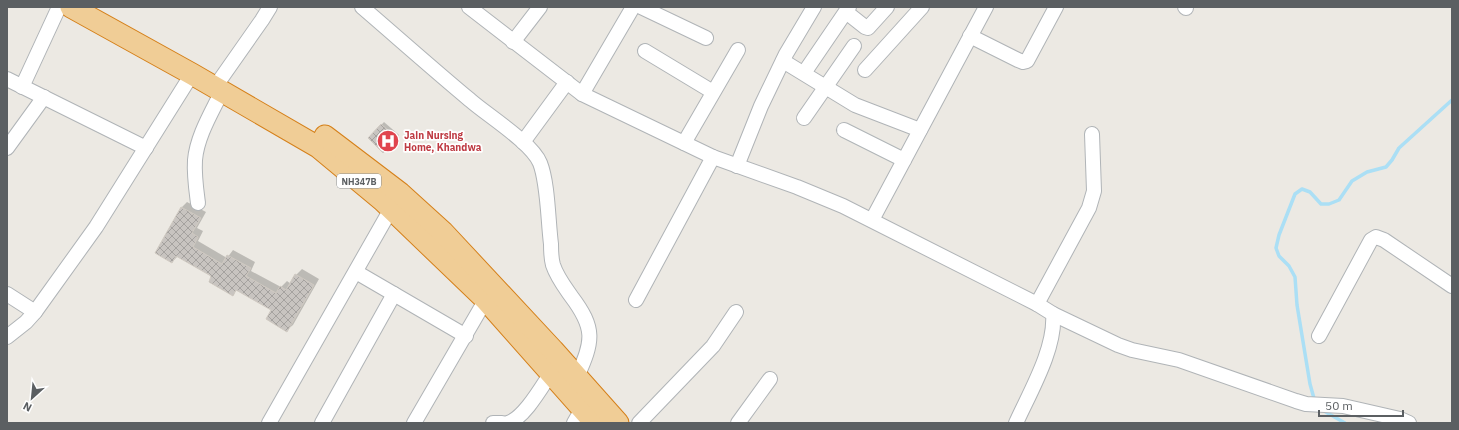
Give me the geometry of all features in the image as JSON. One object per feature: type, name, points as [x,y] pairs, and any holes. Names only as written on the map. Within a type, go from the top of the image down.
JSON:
[{"type":"highway","name":"NH347B","points":[[71,7],[192,74],[220,85]]},
{"type":"highway","name":"NH347B","points":[[97,7],[318,147],[333,150],[396,201],[577,376],[586,412]]},
{"type":"highway","name":"NH347B","points":[[490,293],[551,374],[586,412],[618,423]]},
{"type":"street","points":[[22,87],[60,7]]},
{"type":"street","points":[[198,203],[194,180],[195,158],[220,85],[270,7]]},
{"type":"street","points":[[362,7],[471,101],[523,142],[533,152],[539,162],[544,179],[553,264],[559,279],[580,307],[590,327],[590,341],[587,355],[577,376]]},
{"type":"street","points":[[469,7],[582,94],[713,157],[843,206],[1037,304],[1053,314],[1118,345],[1132,350],[1178,360],[1306,404],[1343,406],[1400,419],[1409,423]]},
{"type":"street","points":[[513,42],[540,7]]},
{"type":"street","points":[[582,94],[633,7]]},
{"type":"street","points":[[642,7],[706,38]]},
{"type":"street","points":[[738,166],[760,106],[783,61],[814,7]]},
{"type":"street","points":[[804,73],[848,9],[865,27],[868,28],[887,7]]},
{"type":"street","points":[[865,70],[922,7]]},
{"type":"street","points":[[970,36],[1018,60],[1023,62],[1027,61],[1056,7]]},
{"type":"street","points":[[872,220],[970,36],[982,9]]},
{"type":"street","points":[[804,118],[854,46]]},
{"type":"street","points":[[644,50],[713,92]]},
{"type":"street","points":[[684,143],[738,50]]},
{"type":"street","points":[[783,61],[855,105],[920,130]]},
{"type":"street","points":[[7,337],[26,322],[35,312],[96,227],[192,74]]},
{"type":"street","points":[[7,79],[146,148]]},
{"type":"street","points":[[523,142],[567,82]]},
{"type":"street","points":[[7,148],[44,97]]},
{"type":"street","points":[[844,130],[904,160]]},
{"type":"street","points":[[1037,304],[1088,208],[1094,191],[1092,134]]},
{"type":"street","points":[[636,300],[713,157]]},
{"type":"street","points":[[269,423],[396,201]]},
{"type":"street","points":[[1319,336],[1371,240],[1376,237],[1384,240],[1452,286]]},
{"type":"street","points":[[356,272],[466,336]]},
{"type":"street","points":[[414,423],[490,293]]},
{"type":"street","points":[[7,294],[35,312]]},
{"type":"street","points":[[322,423],[394,294]]},
{"type":"street","points":[[639,423],[713,346],[736,312]]},
{"type":"street","points":[[1016,423],[1051,343],[1054,324],[1053,314]]},
{"type":"street","points":[[508,423],[514,421],[521,415],[551,374]]},
{"type":"street","points":[[738,423],[770,379]]},
{"type":"street","points":[[495,423],[502,423]]},
{"type":"building","points":[[381,124],[397,138],[383,153],[368,138]]},
{"type":"building","points":[[181,207],[201,218],[192,233],[198,237],[193,247],[222,264],[227,255],[251,268],[246,276],[276,293],[280,286],[286,290],[295,274],[314,285],[287,332],[266,319],[271,310],[236,290],[233,296],[209,282],[211,276],[176,256],[172,263],[155,253]]},
{"type":"waterway","points":[[1315,402],[1310,384],[1297,305],[1295,277],[1289,266],[1279,256],[1276,248],[1279,235],[1295,194],[1302,189],[1310,192],[1321,204],[1329,204],[1339,200],[1352,181],[1367,172],[1386,167],[1399,148],[1452,100]]},
{"type":"waterway","points":[[1324,411],[1345,423]]},
{"type":"place","name":"Jain Nursing Home, Khandwa","points":[[388,141]]}]
